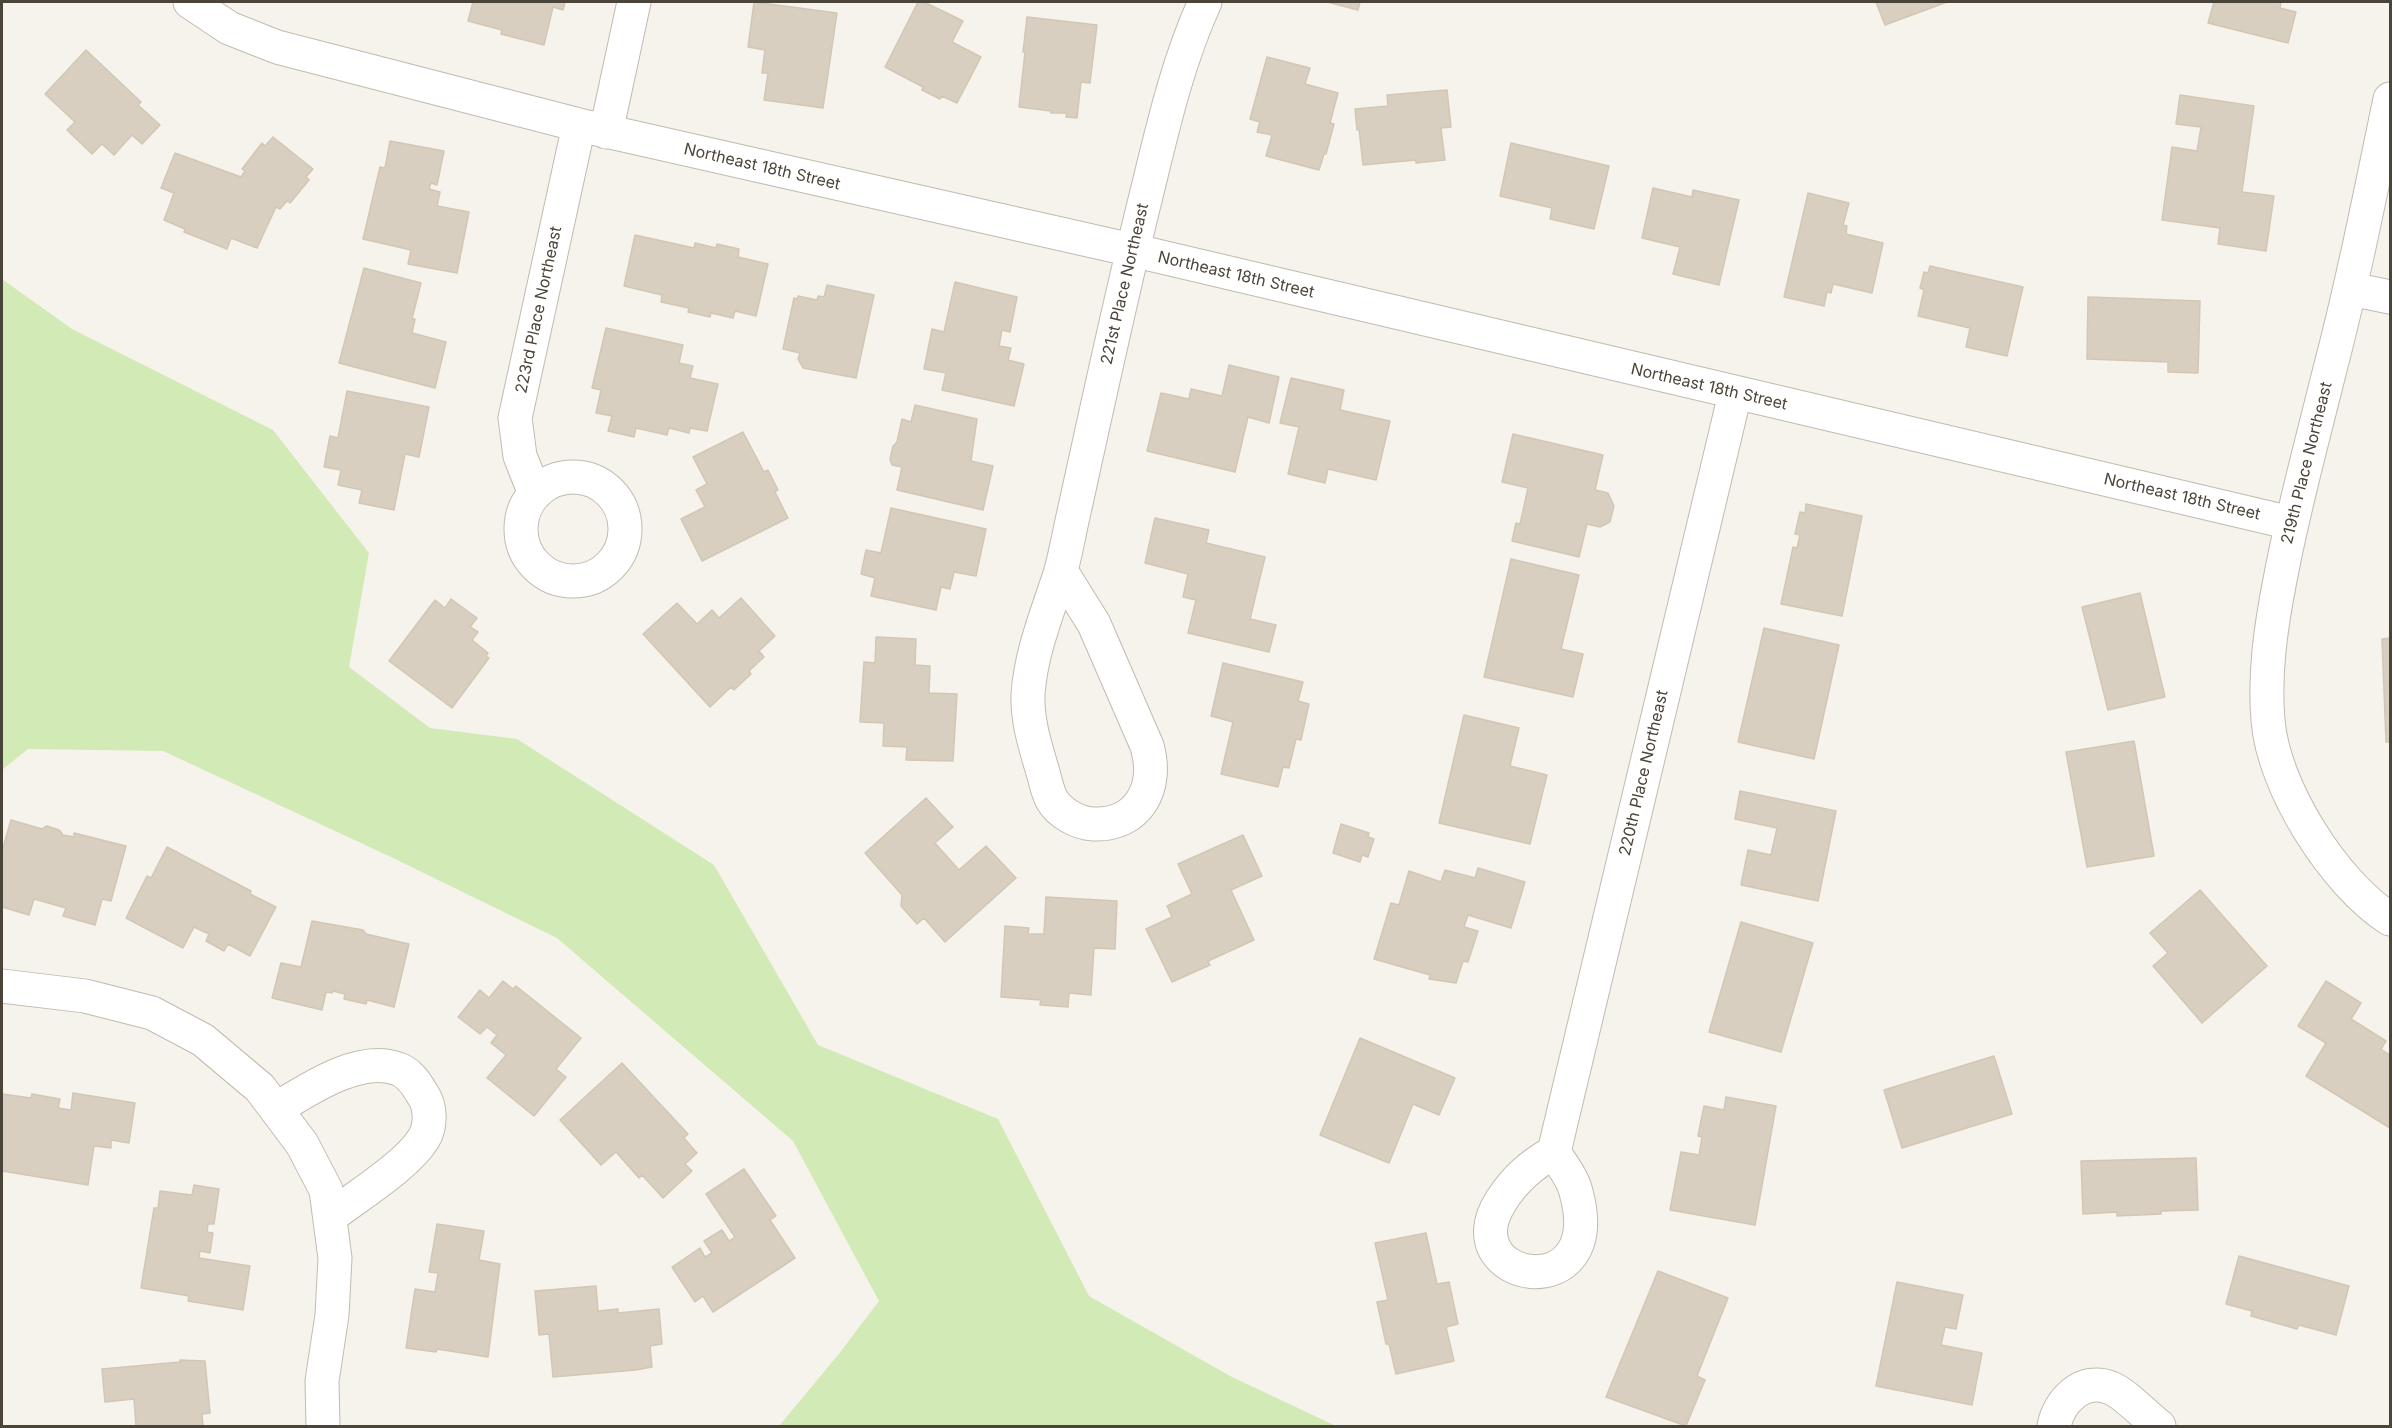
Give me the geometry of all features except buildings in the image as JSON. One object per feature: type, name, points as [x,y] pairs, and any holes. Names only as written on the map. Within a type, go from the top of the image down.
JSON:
[{"type":"street","name":"Northeast 18th Street","points":[[190,2],[229,28],[277,48],[592,128],[1132,250],[1735,394],[2291,523]]},
{"type":"street","name":"223rd Place Northeast","points":[[535,494],[520,456],[515,418],[592,128],[634,2]]},
{"type":"street","name":"221st Place Northeast","points":[[1061,571],[1094,624],[1147,746],[1152,763],[1151,780],[1146,796],[1136,809],[1122,819],[1107,824],[1090,824],[1075,820],[1061,811],[1051,799],[1029,725],[1028,695],[1031,665],[1061,571],[1132,250],[1165,118],[1193,28],[1205,2]]},
{"type":"street","name":"219th Place Northeast","points":[[2391,99],[2351,289],[2291,523],[2267,666],[2268,720],[2277,765],[2289,795],[2343,877],[2379,912],[2391,919]]},
{"type":"street","points":[[2351,289],[2391,297]]},
{"type":"street","name":"220th Place Northeast","points":[[1554,1152],[1735,394]]},
{"type":"street","points":[[2,986],[85,996],[152,1013],[203,1040],[260,1088],[302,1144],[326,1190],[335,1258],[332,1315],[322,1381],[323,1426]]},
{"type":"street","points":[[276,1109],[303,1092],[338,1075],[373,1066],[398,1069],[414,1080],[425,1098],[430,1116],[426,1136],[412,1156],[330,1217]]},
{"type":"street","points":[[2054,1426],[2057,1413],[2068,1397],[2086,1387],[2099,1385],[2113,1388],[2159,1426]]},
{"type":"green space","points":[[2,279],[72,329],[273,430],[369,553],[349,667],[430,728],[517,739],[714,865],[818,1045],[998,1119],[1089,1296],[1230,1376],[1336,1426],[779,1426],[879,1301],[793,1141],[557,938],[391,857],[163,751],[28,749],[2,770]]}]
